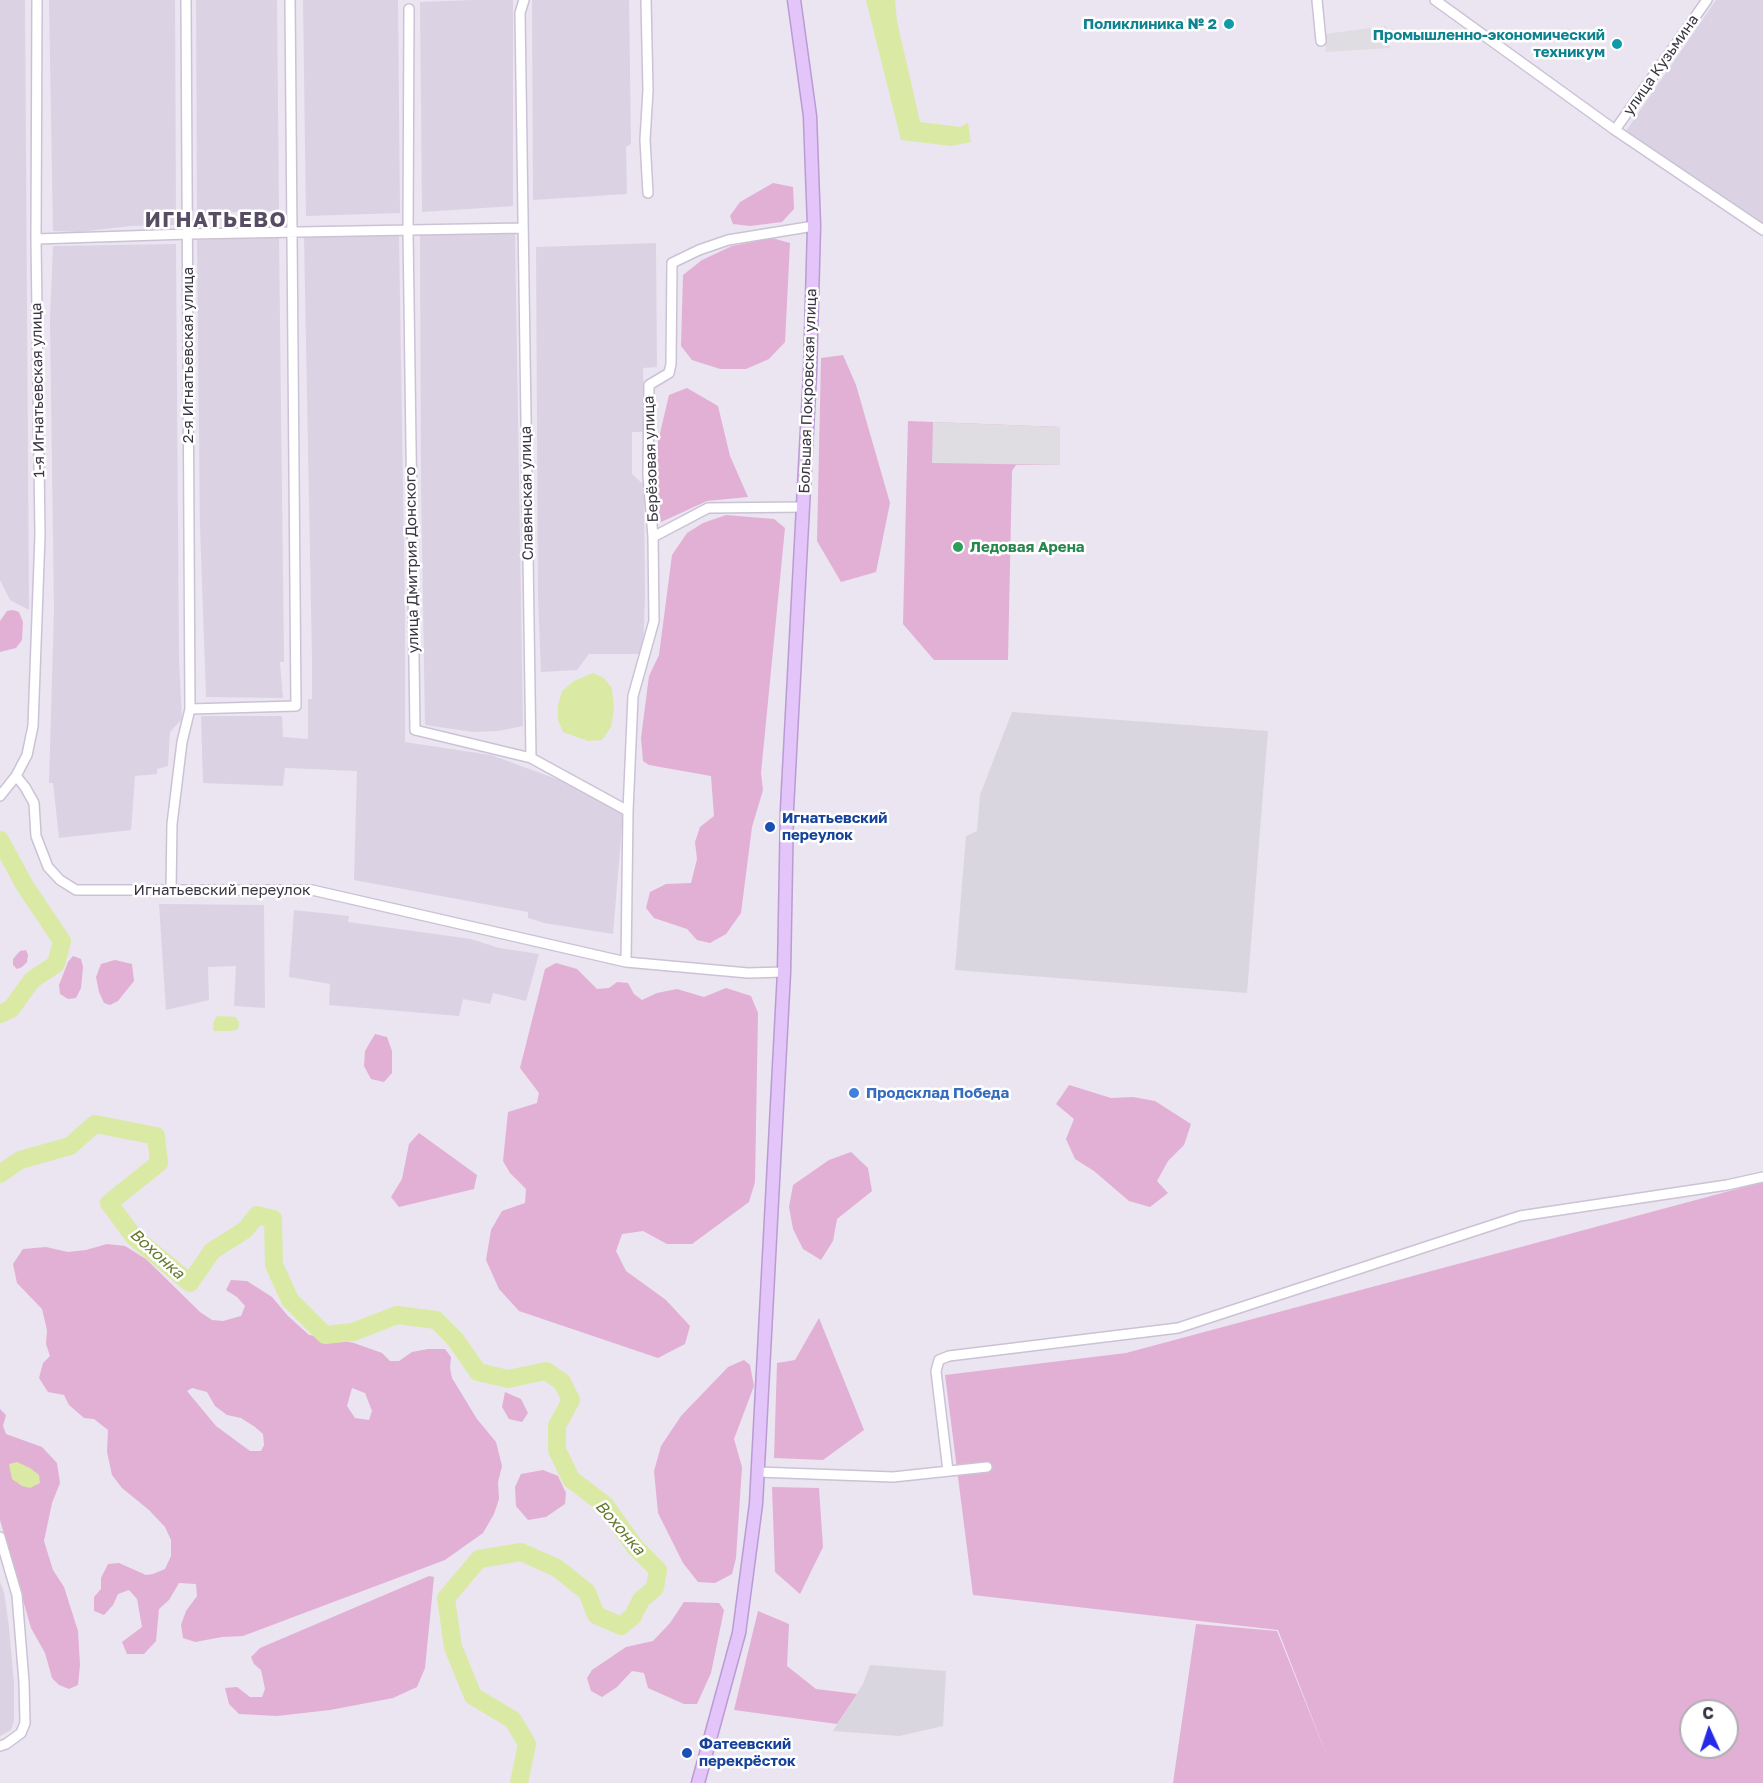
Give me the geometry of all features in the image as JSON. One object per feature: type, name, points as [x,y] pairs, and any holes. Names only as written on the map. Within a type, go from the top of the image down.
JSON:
[{"type":"main road","name":"Большая Покровская улица","points":[[698,1783],[740,1633],[750,1560],[758,1472],[784,972],[790,784],[810,373],[814,226],[810,116],[794,0]]},
{"type":"street","name":"1-я Игнатьевская улица","points":[[0,796],[13,780],[27,755],[33,726],[40,535],[36,239],[37,0]]},
{"type":"street","name":"2-я Игнатьевская улица","points":[[171,890],[172,824],[182,742],[189,709],[186,0]]},
{"type":"street","points":[[189,709],[296,706],[290,0]]},
{"type":"street","name":"Славянская улица","points":[[524,0],[520,13],[531,758]]},
{"type":"street","points":[[646,0],[648,90],[645,140],[648,193]]},
{"type":"street","points":[[1317,0],[1321,41]]},
{"type":"street","points":[[1435,0],[1615,130],[1763,230]]},
{"type":"street","name":"улица Кузьмина","points":[[1615,130],[1707,0]]},
{"type":"street","name":"улица Дмитрия Донского","points":[[409,9],[408,231],[415,730],[531,758],[628,811]]},
{"type":"street","name":"Берёзовая улица","points":[[628,811],[633,696],[654,621],[653,537],[648,475],[649,385],[669,373],[671,364],[672,263],[728,240],[814,226]]},
{"type":"street","points":[[36,239],[523,228]]},
{"type":"street","points":[[653,537],[708,508],[803,507]]},
{"type":"street","name":"Игнатьевский переулок","points":[[13,780],[25,787],[34,803],[36,836],[48,867],[60,880],[76,890],[312,890],[626,962],[748,973],[784,972]]},
{"type":"street","points":[[626,962],[628,811]]},
{"type":"street","points":[[948,1471],[936,1371],[939,1360],[949,1356],[1178,1328],[1520,1216],[1727,1185],[1763,1177]]},
{"type":"street","points":[[758,1472],[893,1477],[987,1467]]},
{"type":"street","points":[[0,1536],[17,1595],[25,1723],[21,1733],[0,1746]]},
{"type":"shaded area","points":[[0,0],[25,0],[29,610],[10,600],[0,580]]},
{"type":"shaded area","points":[[49,0],[175,0],[176,225],[130,226],[79,232],[53,231]]},
{"type":"shaded area","points":[[196,0],[277,0],[279,211],[197,213]]},
{"type":"shaded area","points":[[303,0],[398,0],[400,213],[306,216]]},
{"type":"shaded area","points":[[513,0],[513,206],[422,212],[420,2]]},
{"type":"shaded area","points":[[532,0],[629,0],[631,144],[626,147],[627,194],[533,200]]},
{"type":"shaded area","points":[[866,0],[895,0],[897,21],[920,122],[960,127],[968,123],[971,142],[951,146],[901,140]]},
{"type":"shaded area","points":[[1716,0],[1763,0],[1763,224],[1626,131]]},
{"type":"shaded area","points":[[1386,26],[1390,48],[1326,52],[1325,34]]},
{"type":"shaded area","points":[[773,183],[793,187],[794,209],[782,222],[750,226],[733,224],[730,216],[740,202]]},
{"type":"shaded area","points":[[515,232],[523,726],[498,731],[473,732],[425,725],[420,235]]},
{"type":"shaded area","points":[[304,235],[399,236],[405,742],[491,755],[562,781],[623,815],[613,934],[544,923],[528,918],[528,912],[354,880],[357,771],[285,768],[283,786],[203,783],[201,716],[282,716],[283,737],[308,739],[308,699],[312,699],[312,660]]},
{"type":"shaded area","points":[[279,237],[284,662],[280,662],[283,698],[206,697],[200,527],[197,240]]},
{"type":"shaded area","points":[[772,238],[790,243],[785,342],[769,359],[746,369],[720,369],[692,360],[681,346],[683,275],[702,260],[732,246]]},
{"type":"shaded area","points":[[656,243],[657,367],[643,368],[644,432],[632,432],[632,474],[644,485],[643,654],[589,654],[577,670],[541,672],[538,597],[536,247]]},
{"type":"shaded area","points":[[176,244],[179,660],[182,719],[170,732],[168,766],[157,769],[157,774],[135,776],[131,830],[59,838],[53,783],[49,783],[54,610],[50,320],[53,246]]},
{"type":"shaded area","points":[[843,355],[856,385],[890,503],[876,572],[841,582],[817,541],[821,358]]},
{"type":"shaded area","points":[[687,388],[718,406],[730,456],[748,497],[707,501],[659,523],[656,450],[669,395]]},
{"type":"shaded area","name":"Ледовая Арена","points":[[908,421],[1060,427],[1060,465],[1016,465],[1012,471],[1008,660],[934,660],[903,624]]},
{"type":"shaded area","points":[[933,422],[1060,427],[1060,465],[932,463]]},
{"type":"shaded area","points":[[726,515],[774,519],[785,528],[761,773],[763,790],[752,827],[741,913],[726,934],[710,943],[697,940],[687,929],[654,918],[646,908],[650,892],[666,884],[691,883],[697,859],[695,842],[700,827],[714,816],[711,776],[649,765],[643,761],[641,738],[649,676],[659,655],[672,555],[687,533],[703,523]]},
{"type":"shaded area","points":[[7,611],[19,612],[23,622],[22,640],[16,648],[0,652],[0,621]]},
{"type":"shaded area","points":[[593,673],[604,678],[612,688],[614,708],[611,727],[602,740],[588,741],[563,732],[558,720],[558,705],[562,691],[574,681]]},
{"type":"shaded area","points":[[1012,712],[1268,731],[1247,993],[955,970],[966,836],[977,831],[980,795]]},
{"type":"shaded area","points":[[159,904],[264,905],[265,1008],[234,1006],[236,966],[208,967],[209,1000],[166,1010]]},
{"type":"shaded area","points":[[294,910],[349,916],[348,922],[471,939],[499,948],[539,954],[526,1001],[493,993],[490,1004],[463,999],[459,1016],[329,1005],[330,984],[289,977]]},
{"type":"shaded area","points":[[26,950],[27,962],[17,969],[13,965],[13,959],[20,951]]},
{"type":"shaded area","points":[[73,956],[81,959],[83,967],[81,988],[76,998],[68,999],[60,994],[59,985],[68,962]]},
{"type":"shaded area","points":[[115,960],[132,964],[134,981],[118,1001],[110,1005],[104,1003],[96,977],[101,964]]},
{"type":"shaded area","points":[[556,963],[577,969],[597,989],[609,988],[617,982],[628,983],[634,994],[642,1000],[657,993],[677,989],[704,997],[726,988],[751,996],[758,1013],[755,1182],[749,1202],[692,1244],[667,1244],[643,1231],[622,1234],[616,1251],[626,1271],[666,1300],[690,1326],[685,1344],[658,1358],[519,1311],[499,1289],[486,1260],[491,1230],[502,1211],[525,1203],[526,1189],[510,1173],[503,1161],[508,1112],[537,1103],[539,1093],[520,1068],[545,969]]},
{"type":"shaded area","points":[[217,1016],[236,1017],[239,1023],[238,1029],[214,1031],[213,1023]]},
{"type":"shaded area","points":[[375,1034],[387,1037],[392,1051],[392,1073],[384,1082],[371,1079],[364,1066],[365,1051]]},
{"type":"shaded area","points":[[1069,1085],[1111,1098],[1133,1097],[1155,1101],[1191,1124],[1184,1145],[1168,1161],[1157,1181],[1168,1193],[1150,1207],[1129,1201],[1094,1171],[1075,1159],[1066,1139],[1074,1119],[1056,1104]]},
{"type":"shaded area","points":[[419,1133],[477,1175],[474,1189],[399,1207],[391,1197],[402,1179],[409,1144]]},
{"type":"shaded area","points":[[851,1152],[868,1168],[872,1191],[837,1219],[833,1241],[821,1260],[803,1249],[793,1229],[789,1207],[793,1185],[829,1160]]},
{"type":"shaded area","points":[[1763,1182],[1763,1783],[1173,1783],[1196,1624],[1277,1631],[1329,1761],[1278,1630],[973,1595],[945,1375],[1126,1353]]},
{"type":"shaded area","points":[[107,1244],[125,1246],[146,1259],[200,1312],[212,1320],[223,1321],[241,1316],[245,1306],[226,1290],[231,1280],[247,1281],[272,1297],[309,1335],[354,1343],[382,1353],[390,1361],[399,1361],[412,1352],[445,1349],[451,1357],[452,1378],[477,1419],[496,1442],[502,1466],[498,1482],[499,1499],[494,1514],[483,1533],[445,1560],[243,1636],[195,1642],[183,1638],[181,1625],[186,1611],[197,1596],[196,1584],[179,1583],[169,1600],[159,1609],[156,1641],[144,1654],[127,1654],[122,1642],[142,1627],[137,1599],[129,1590],[118,1594],[113,1605],[104,1615],[94,1611],[94,1597],[101,1589],[101,1578],[108,1564],[119,1563],[146,1575],[165,1569],[171,1556],[171,1540],[165,1527],[149,1510],[122,1488],[112,1475],[107,1452],[108,1430],[94,1419],[84,1418],[69,1405],[64,1395],[48,1392],[39,1378],[43,1363],[50,1356],[46,1344],[47,1330],[42,1309],[17,1283],[13,1264],[23,1249],[46,1247],[68,1252]],"holes":[[[192,1388],[207,1392],[215,1406],[227,1415],[241,1418],[263,1434],[264,1445],[261,1451],[250,1451],[216,1426],[187,1391]],[[352,1388],[365,1393],[372,1411],[369,1420],[355,1418],[347,1406]]]},
{"type":"shaded area","points":[[819,1318],[864,1430],[823,1460],[774,1458],[777,1363],[795,1360]]},
{"type":"shaded area","points":[[744,1360],[750,1365],[754,1386],[734,1439],[742,1467],[736,1558],[732,1574],[715,1583],[698,1582],[683,1563],[658,1513],[654,1471],[661,1446],[681,1416],[728,1367]]},
{"type":"shaded area","points":[[505,1392],[521,1399],[528,1413],[522,1422],[509,1419],[502,1407]]},
{"type":"shaded area","points":[[0,1409],[6,1415],[3,1426],[6,1434],[42,1447],[57,1463],[60,1483],[52,1503],[44,1541],[53,1570],[64,1587],[78,1631],[80,1665],[78,1685],[69,1689],[59,1685],[52,1678],[45,1653],[31,1628],[0,1520]]},
{"type":"shaded area","points":[[17,1462],[39,1475],[40,1483],[30,1488],[12,1479],[9,1464]]},
{"type":"shaded area","points":[[543,1470],[558,1476],[566,1493],[565,1504],[546,1517],[528,1520],[516,1506],[515,1487],[521,1474]]},
{"type":"shaded area","points":[[772,1487],[819,1488],[823,1547],[800,1594],[775,1572]]},
{"type":"shaded area","points":[[429,1576],[434,1577],[425,1668],[417,1687],[393,1698],[330,1710],[277,1716],[239,1714],[229,1704],[225,1688],[237,1687],[250,1697],[262,1697],[265,1689],[261,1670],[254,1664],[251,1657],[260,1648]]},
{"type":"shaded area","points":[[0,1582],[4,1592],[9,1627],[14,1684],[14,1721],[11,1730],[0,1736]]},
{"type":"shaded area","points":[[684,1602],[719,1603],[724,1610],[711,1673],[697,1704],[684,1704],[648,1688],[644,1673],[632,1671],[617,1687],[602,1697],[591,1691],[587,1678],[592,1670],[626,1647],[653,1641],[670,1623]]},
{"type":"shaded area","points":[[758,1611],[789,1624],[787,1666],[816,1689],[857,1694],[837,1724],[734,1710]]},
{"type":"shaded area","points":[[870,1665],[946,1671],[943,1726],[899,1736],[833,1731],[863,1684]]},
{"type":"waterway","name":"Вохонка","points":[[0,840],[25,886],[62,941],[56,964],[32,980],[11,1009],[0,1014]]},
{"type":"waterway","name":"Вохонка","points":[[0,1174],[20,1160],[70,1146],[95,1124],[156,1136],[159,1163],[109,1203],[134,1237],[190,1283],[212,1251],[245,1230],[257,1215],[273,1219],[274,1265],[290,1300],[325,1335],[353,1332],[397,1315],[436,1320],[455,1339],[478,1372],[508,1379],[546,1371],[562,1382],[571,1400],[557,1426],[557,1450],[571,1479],[605,1505],[635,1547],[658,1570],[655,1588],[641,1600],[633,1616],[621,1626],[596,1615],[587,1592],[557,1568],[521,1552],[479,1559],[446,1598],[453,1647],[473,1696],[513,1720],[527,1744],[519,1783]]},
{"type":"place","name":"Поликлиника № 2","points":[[1229,24]]},
{"type":"place","name":"Промышленно-экономический техникум","points":[[1617,44]]},
{"type":"place","name":"Ледовая Арена","points":[[958,547]]},
{"type":"place","name":"Игнатьевский переулок","points":[[770,827]]},
{"type":"place","name":"Продсклад Победа","points":[[854,1093]]},
{"type":"place","name":"Фатеевский перекрёсток","points":[[687,1753]]},
{"type":"district","name":"ИГНАТЬЕВО","points":[[216,220]]}]
